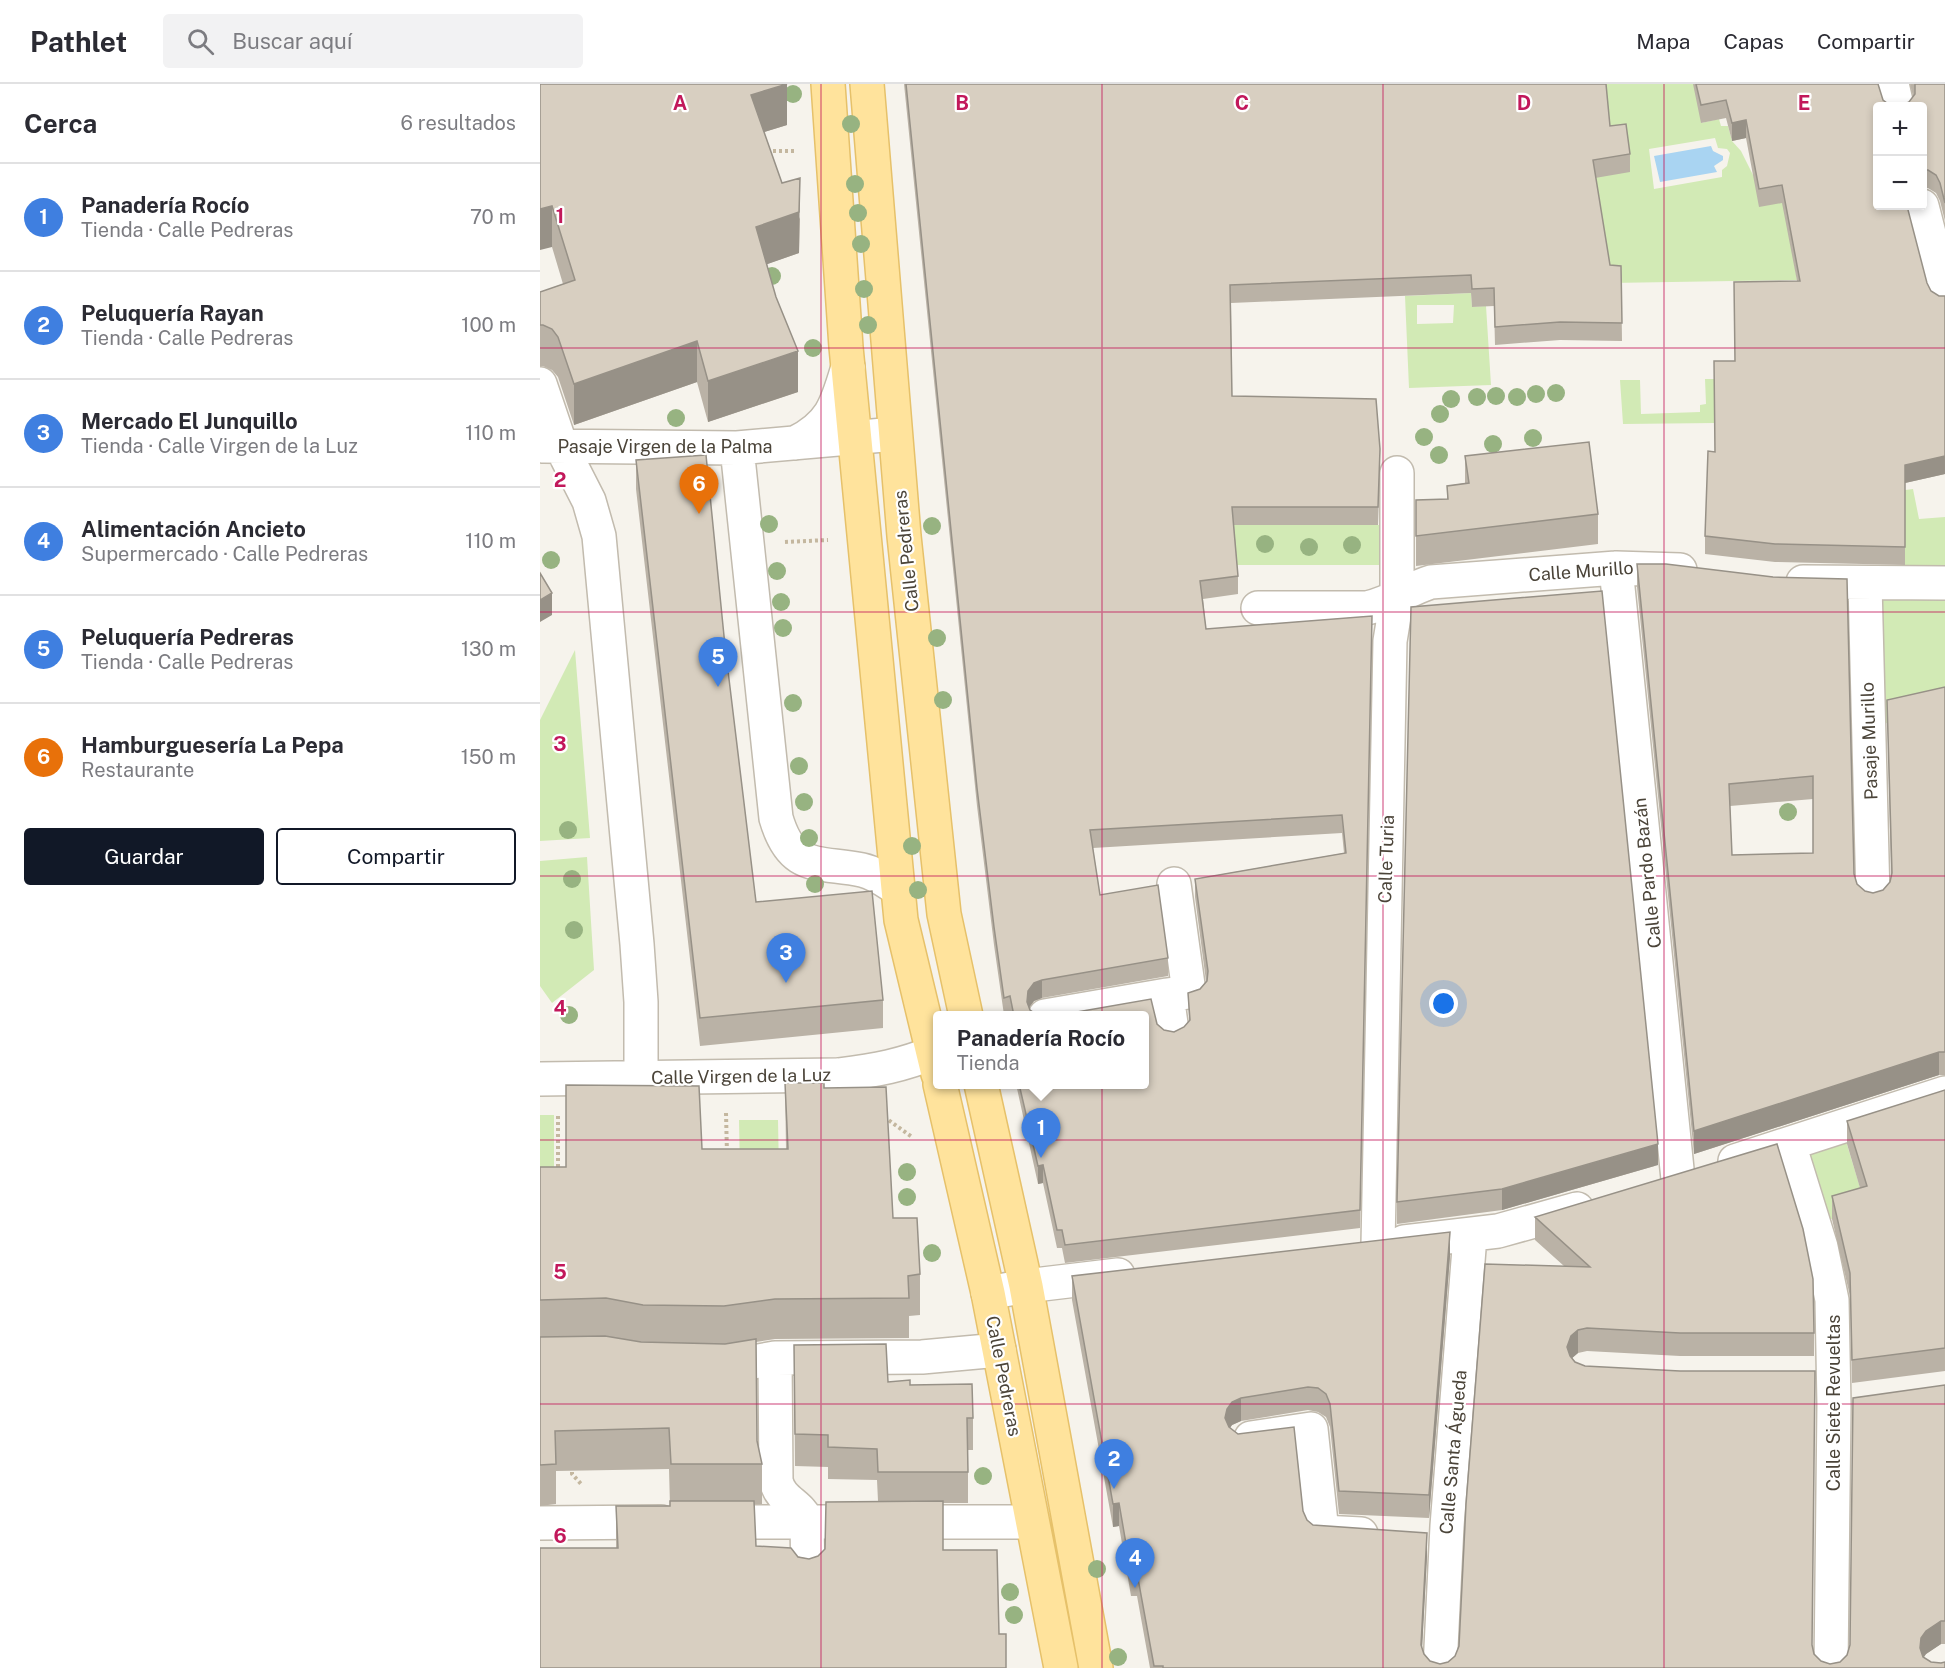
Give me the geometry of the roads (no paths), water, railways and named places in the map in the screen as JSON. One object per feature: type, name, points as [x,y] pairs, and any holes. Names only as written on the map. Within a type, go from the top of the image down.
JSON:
[{"type":"main road","points":[[828,84],[848,367],[901,920],[933,1047]]},
{"type":"main road","name":"Calle Pedreras","points":[[867,84],[895,434],[944,914],[965,1011]]},
{"type":"main road","name":"Calle Pedreras","points":[[941,1089],[988,1293],[1061,1668]]},
{"type":"main road","name":"Calle Pedreras","points":[[982,1089],[1026,1286],[1096,1668]]},
{"type":"street","points":[[1892,84],[1896,102]]},
{"type":"street","points":[[1923,210],[1945,296]]},
{"type":"street","name":"Pasaje Virgen de la Palma","points":[[790,445],[814,433],[830,417],[837,405],[848,367]]},
{"type":"street","points":[[540,384],[550,446],[589,501],[599,536],[637,944],[641,1002],[641,1078]]},
{"type":"street","name":"Pasaje Virgen de la Palma","points":[[550,446],[737,448],[895,434]]},
{"type":"street","points":[[737,448],[776,818],[782,836],[792,851],[807,861],[825,867],[863,870],[898,890]]},
{"type":"street","name":"Calle Turia","points":[[1378,1245],[1390,641],[1397,598],[1397,474]]},
{"type":"street","name":"Calle Murillo","points":[[1258,608],[1367,608],[1397,598],[1413,587],[1431,582],[1616,568],[1655,567],[1708,574]]},
{"type":"street","name":"Calle Pardo Bazán","points":[[1616,568],[1678,1179]]},
{"type":"street","points":[[1774,581],[1864,584],[1945,582]]},
{"type":"street","name":"Pasaje Murillo","points":[[1864,584],[1873,897]]},
{"type":"street","points":[[1095,1011],[1167,994],[1189,992],[1174,884]]},
{"type":"street","points":[[1167,994],[1172,1031]]},
{"type":"street","name":"Calle Virgen de la Luz","points":[[540,1079],[838,1075],[883,1070],[933,1059]]},
{"type":"street","points":[[1644,1189],[1945,1094]]},
{"type":"street","name":"Calle Siete Revueltas","points":[[1789,1144],[1821,1247],[1832,1300],[1843,1394],[1831,1668]]},
{"type":"street","points":[[1343,1249],[1470,1236],[1530,1223],[1610,1199]]},
{"type":"street","name":"Calle Santa Águeda","points":[[1440,1668],[1446,1538],[1470,1236]]},
{"type":"street","points":[[988,1293],[1026,1286],[1143,1272]]},
{"type":"street","points":[[683,1365],[742,1364],[775,1358],[922,1357],[999,1350]]},
{"type":"street","points":[[775,1358],[776,1481],[779,1492],[788,1503],[804,1513],[807,1522],[808,1581]]},
{"type":"street","points":[[1798,1375],[1843,1394]]},
{"type":"street","points":[[1244,1439],[1311,1429],[1322,1533],[1446,1538]]},
{"type":"street","points":[[540,1523],[1031,1522]]},
{"type":"water","points":[[1711,146],[1713,151],[1723,156],[1723,160],[1714,166],[1717,172],[1660,182],[1654,156]]},
{"type":"place","name":"Hamburguesería La Pepa","points":[[699,514]]},
{"type":"place","name":"Peluquería Pedreras","points":[[718,687]]},
{"type":"place","name":"Mercado El Junquillo","points":[[786,983]]},
{"type":"place","name":"Panadería Rocío","points":[[1041,1158]]},
{"type":"place","name":"Peluquería Rayan","points":[[1114,1489]]},
{"type":"place","name":"Alimentación Ancieto","points":[[1135,1588]]}]
